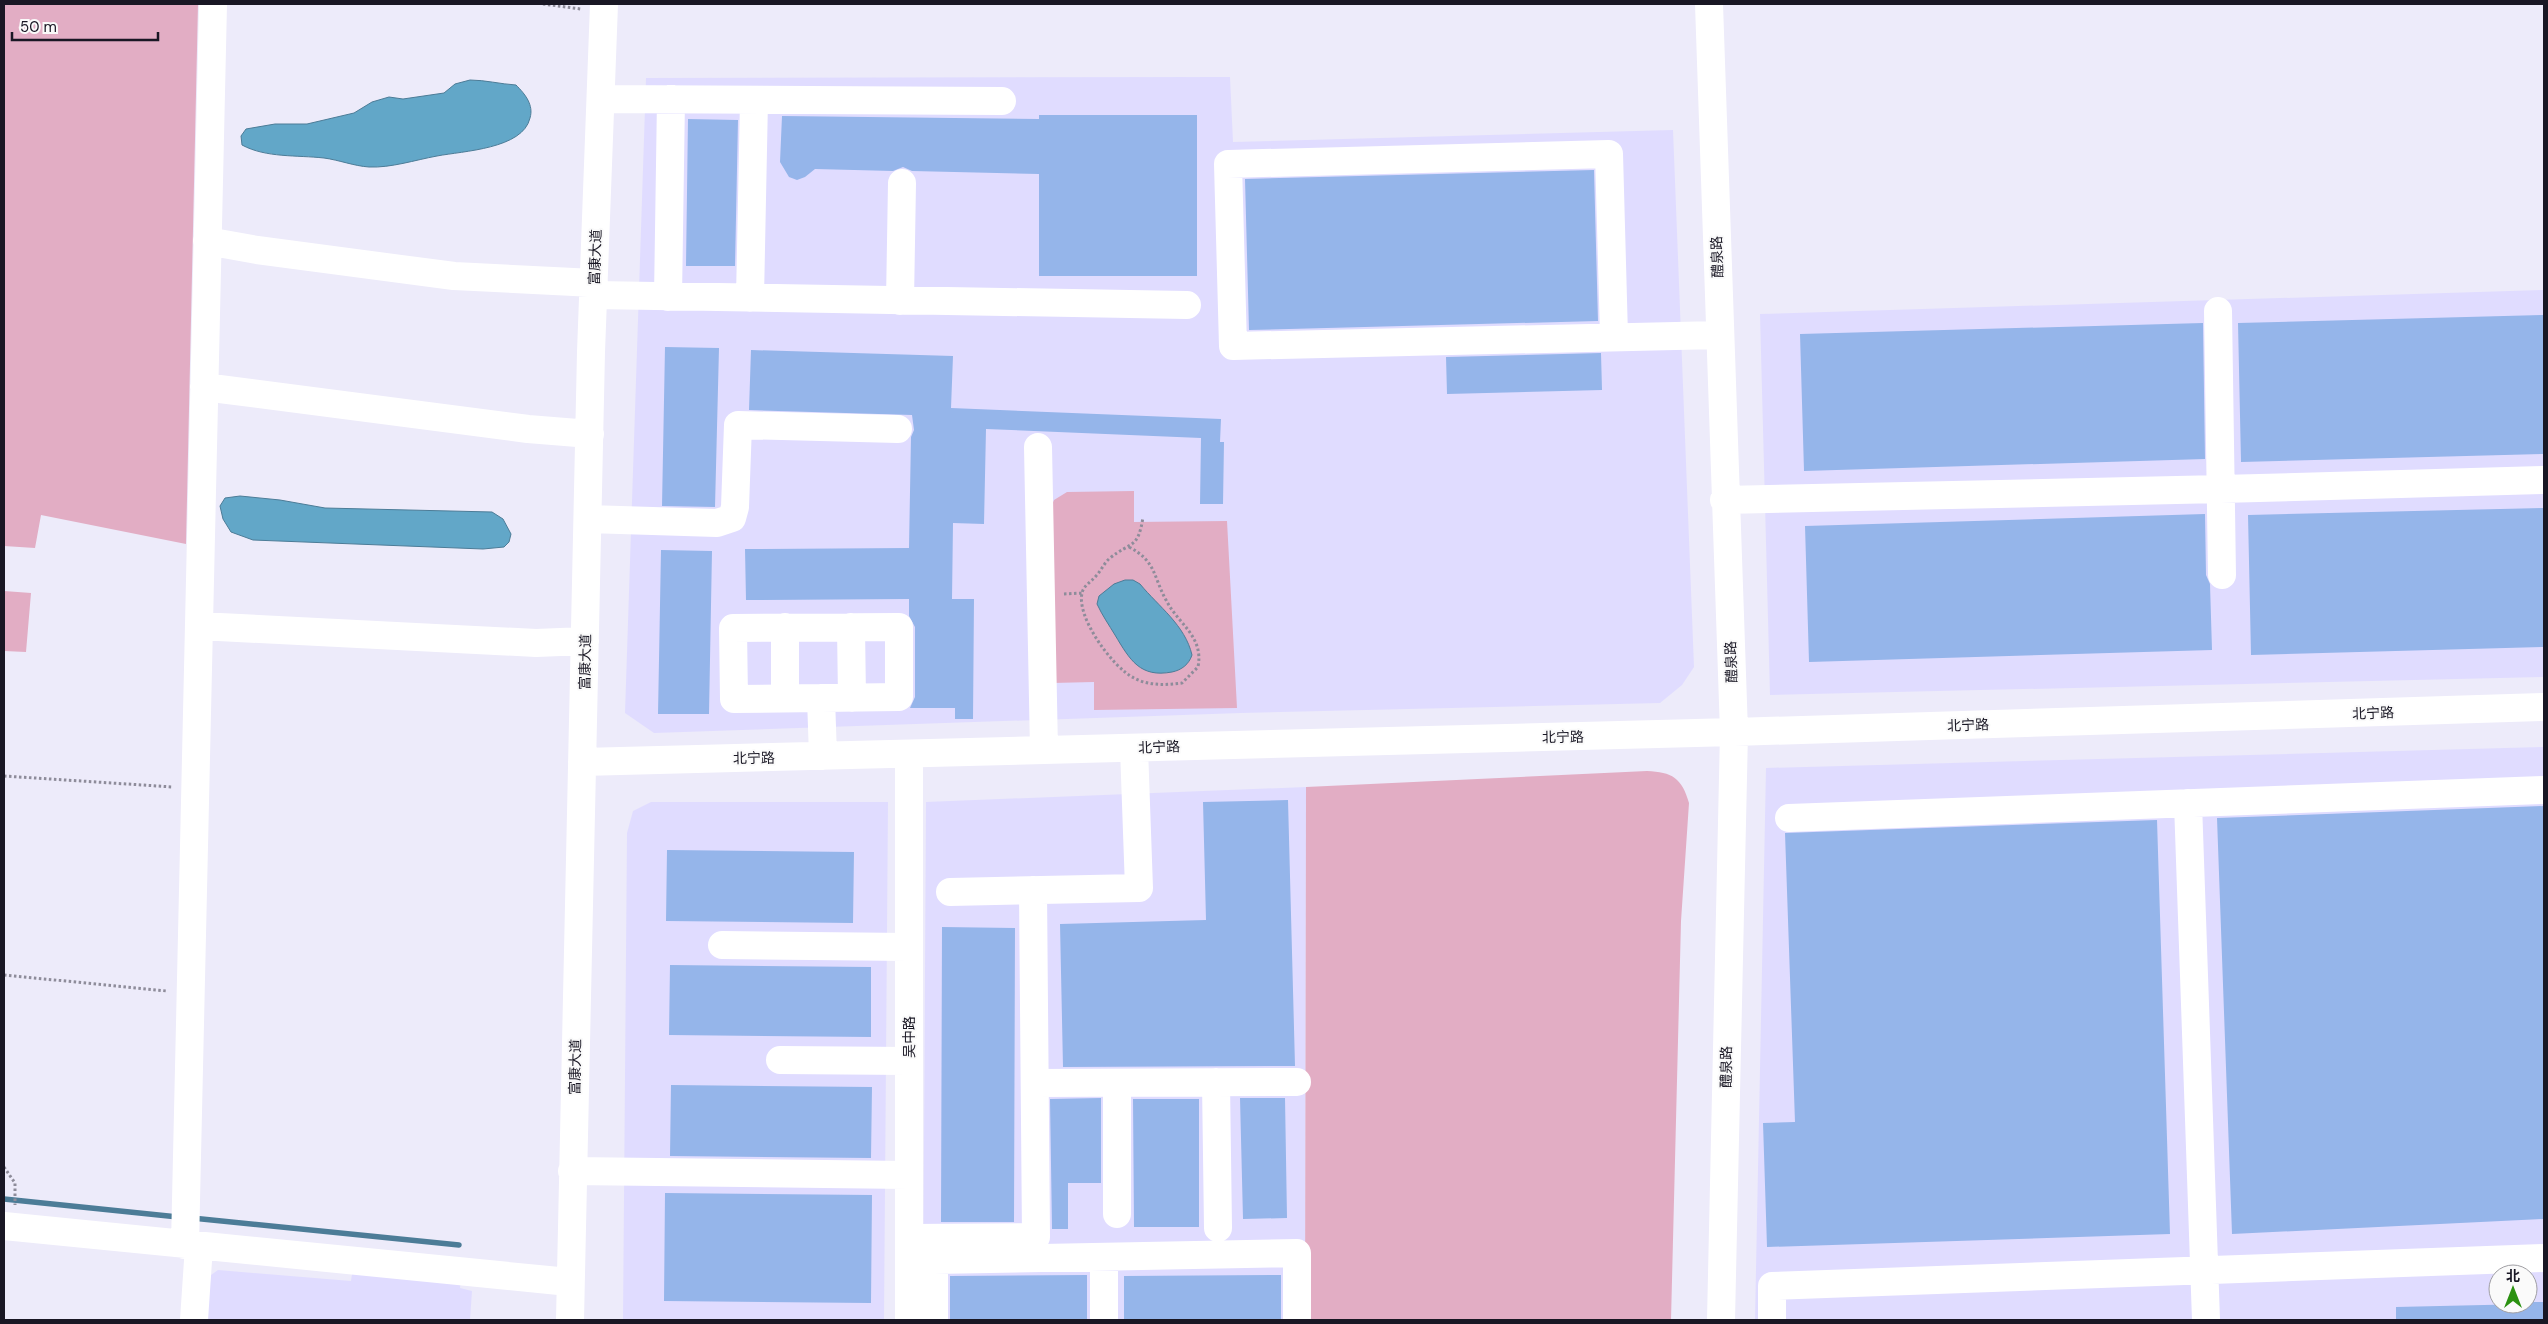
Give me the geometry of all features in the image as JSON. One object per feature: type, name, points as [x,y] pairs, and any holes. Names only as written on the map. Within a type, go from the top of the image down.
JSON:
[{"type":"street","points":[[194,1320],[189,1232],[190,994],[213,4]]},
{"type":"street","name":"醴泉路","points":[[1709,4],[1724,500],[1734,732],[1721,1320]]},
{"type":"street","name":"富康大道","points":[[570,1320],[569,1282],[590,434],[604,8]]},
{"type":"street","points":[[601,99],[1002,101]]},
{"type":"street","points":[[668,297],[671,100]]},
{"type":"street","points":[[750,298],[754,100]]},
{"type":"street","points":[[1614,336],[1609,154],[1228,164],[1233,346],[1719,335]]},
{"type":"street","points":[[900,301],[902,183]]},
{"type":"street","points":[[207,241],[257,250],[454,276],[668,297],[1187,306]]},
{"type":"street","points":[[2218,311],[2222,575]]},
{"type":"street","points":[[204,387],[528,429],[590,434]]},
{"type":"street","points":[[588,519],[718,523],[732,518],[735,507],[738,425],[898,429]]},
{"type":"street","points":[[1038,447],[1044,750]]},
{"type":"street","points":[[1724,500],[2221,490],[2544,480]]},
{"type":"street","points":[[199,626],[536,643],[585,641]]},
{"type":"street","points":[[785,627],[785,698]]},
{"type":"street","points":[[785,627],[898,627],[899,698],[734,699],[734,628],[785,627]]},
{"type":"street","points":[[851,627],[852,698]]},
{"type":"street","points":[[821,698],[823,756]]},
{"type":"street","name":"北宁路","points":[[582,762],[1734,732],[2544,707]]},
{"type":"street","points":[[950,892],[1139,888],[1134,748]]},
{"type":"street","name":"吴中路","points":[[908,1320],[909,754]]},
{"type":"street","points":[[1789,818],[2544,790]]},
{"type":"street","points":[[2188,803],[2206,1320]]},
{"type":"street","points":[[908,1238],[1036,1237],[1033,890]]},
{"type":"street","points":[[722,945],[909,947]]},
{"type":"street","points":[[780,1060],[909,1061]]},
{"type":"street","points":[[1216,1082],[1218,1228]]},
{"type":"street","points":[[1035,1083],[1297,1082]]},
{"type":"street","points":[[1117,1083],[1117,1214]]},
{"type":"street","points":[[572,1171],[908,1174]]},
{"type":"street","points":[[9,1217],[189,1232],[569,1282]]},
{"type":"street","points":[[934,1320],[934,1260],[1297,1253],[1296,1320]]},
{"type":"street","points":[[1104,1257],[1104,1320]]},
{"type":"street","points":[[1772,1320],[1772,1286],[2544,1258]]},
{"type":"path","points":[[543,4],[604,8]]},
{"type":"path","points":[[1129,547],[1152,565],[1166,601],[1189,628],[1198,645],[1198,667],[1182,684],[1151,684],[1135,679],[1123,672],[1091,630],[1082,604],[1082,593],[1086,584],[1109,559],[1129,547],[1138,538],[1143,517]]},
{"type":"path","points":[[4,776],[195,788]]},
{"type":"path","points":[[4,976],[190,994]]},
{"type":"path","points":[[4,1167],[15,1183],[15,1192],[9,1217]]},
{"type":"shaded area","points":[[4,4],[198,4],[186,544],[41,515],[35,548],[4,546]]},
{"type":"shaded area","points":[[1230,77],[1233,142],[1673,130],[1694,667],[1682,685],[1660,703],[1241,713],[654,733],[625,713],[646,78]]},
{"type":"shaded area","points":[[2544,290],[2544,677],[1770,695],[1760,314]]},
{"type":"shaded area","points":[[1134,491],[1134,522],[1227,521],[1237,708],[1094,710],[1094,682],[1052,683],[1051,507],[1054,500],[1067,492]]},
{"type":"shaded area","points":[[4,591],[31,593],[26,652],[4,651]]},
{"type":"shaded area","points":[[2544,747],[2544,1320],[1755,1320],[1766,768]]},
{"type":"shaded area","points":[[1647,771],[1663,773],[1675,778],[1683,788],[1689,803],[1681,921],[1671,1320],[1305,1320],[1306,787]]},
{"type":"shaded area","points":[[1306,787],[1305,1320],[923,1320],[926,802]]},
{"type":"shaded area","points":[[651,802],[888,802],[884,1320],[623,1320],[627,833],[633,811]]},
{"type":"shaded area","points":[[353,1267],[461,1277],[460,1288],[472,1291],[470,1320],[205,1320],[211,1275],[218,1270],[351,1281]]},
{"type":"water","points":[[470,80],[516,85],[530,104],[530,118],[525,128],[516,136],[491,147],[377,167],[324,158],[271,154],[242,145],[241,136],[246,129],[275,124],[307,124],[354,113],[372,102],[389,97],[403,99],[444,93],[455,84]]},
{"type":"water","points":[[240,496],[280,500],[325,508],[492,512],[503,519],[511,534],[509,542],[504,547],[483,549],[253,540],[231,532],[223,519],[220,506],[225,498]]},
{"type":"water","points":[[1125,580],[1133,580],[1140,584],[1184,634],[1192,655],[1185,666],[1172,672],[1161,673],[1144,670],[1131,659],[1120,644],[1097,604],[1099,596],[1114,584]]},
{"type":"building","points":[[1039,115],[1197,115],[1197,276],[1039,276],[1039,174],[912,171],[903,167],[893,171],[815,169],[805,177],[797,180],[789,177],[780,162],[782,116],[1039,119]]},
{"type":"building","points":[[688,119],[738,120],[735,266],[686,266]]},
{"type":"building","points":[[1594,170],[1598,321],[1249,330],[1245,179]]},
{"type":"building","points":[[2544,315],[2544,454],[2241,462],[2238,323]]},
{"type":"building","points":[[2203,323],[2205,459],[1804,471],[1800,334]]},
{"type":"building","points":[[665,347],[719,348],[715,507],[662,506]]},
{"type":"building","points":[[751,350],[953,356],[951,408],[1221,419],[1220,442],[1224,442],[1223,504],[1200,504],[1201,438],[986,429],[984,524],[953,523],[952,599],[974,599],[973,719],[955,719],[955,708],[910,708],[915,697],[915,627],[909,616],[909,599],[746,600],[745,549],[909,548],[911,437],[914,430],[912,415],[749,410]]},
{"type":"building","points":[[1601,353],[1602,390],[1447,394],[1446,357]]},
{"type":"building","points":[[2544,508],[2544,647],[2251,655],[2248,515]]},
{"type":"building","points":[[2205,514],[2206,575],[2210,584],[2212,650],[1809,662],[1805,526]]},
{"type":"building","points":[[661,550],[712,551],[709,714],[658,714]]},
{"type":"building","points":[[1288,800],[1295,1066],[1063,1067],[1060,924],[1206,920],[1203,802]]},
{"type":"building","points":[[2544,806],[2544,1219],[2232,1234],[2217,818]]},
{"type":"building","points":[[2157,820],[2170,1234],[1767,1247],[1763,1123],[1795,1122],[1785,833]]},
{"type":"building","points":[[667,850],[854,852],[853,923],[666,921]]},
{"type":"building","points":[[942,927],[1015,928],[1014,1222],[941,1222]]},
{"type":"building","points":[[670,965],[871,967],[871,1037],[669,1035]]},
{"type":"building","points":[[671,1085],[872,1087],[871,1158],[670,1156]]},
{"type":"building","points":[[1101,1098],[1101,1183],[1068,1183],[1068,1229],[1052,1229],[1050,1099]]},
{"type":"building","points":[[1240,1098],[1285,1098],[1287,1218],[1243,1219]]},
{"type":"building","points":[[1133,1099],[1199,1099],[1199,1227],[1134,1227]]},
{"type":"building","points":[[665,1193],[872,1195],[871,1303],[664,1301]]},
{"type":"building","points":[[1087,1275],[1087,1320],[950,1320],[950,1276]]},
{"type":"building","points":[[1281,1275],[1281,1320],[1124,1320],[1124,1276]]},
{"type":"building","points":[[2538,1302],[2544,1302],[2544,1320],[2396,1320],[2396,1307],[2488,1305],[2488,1314],[2538,1314]]},
{"type":"waterway","points":[[4,1199],[178,1217]]},
{"type":"waterway","points":[[192,1218],[459,1245]]}]
